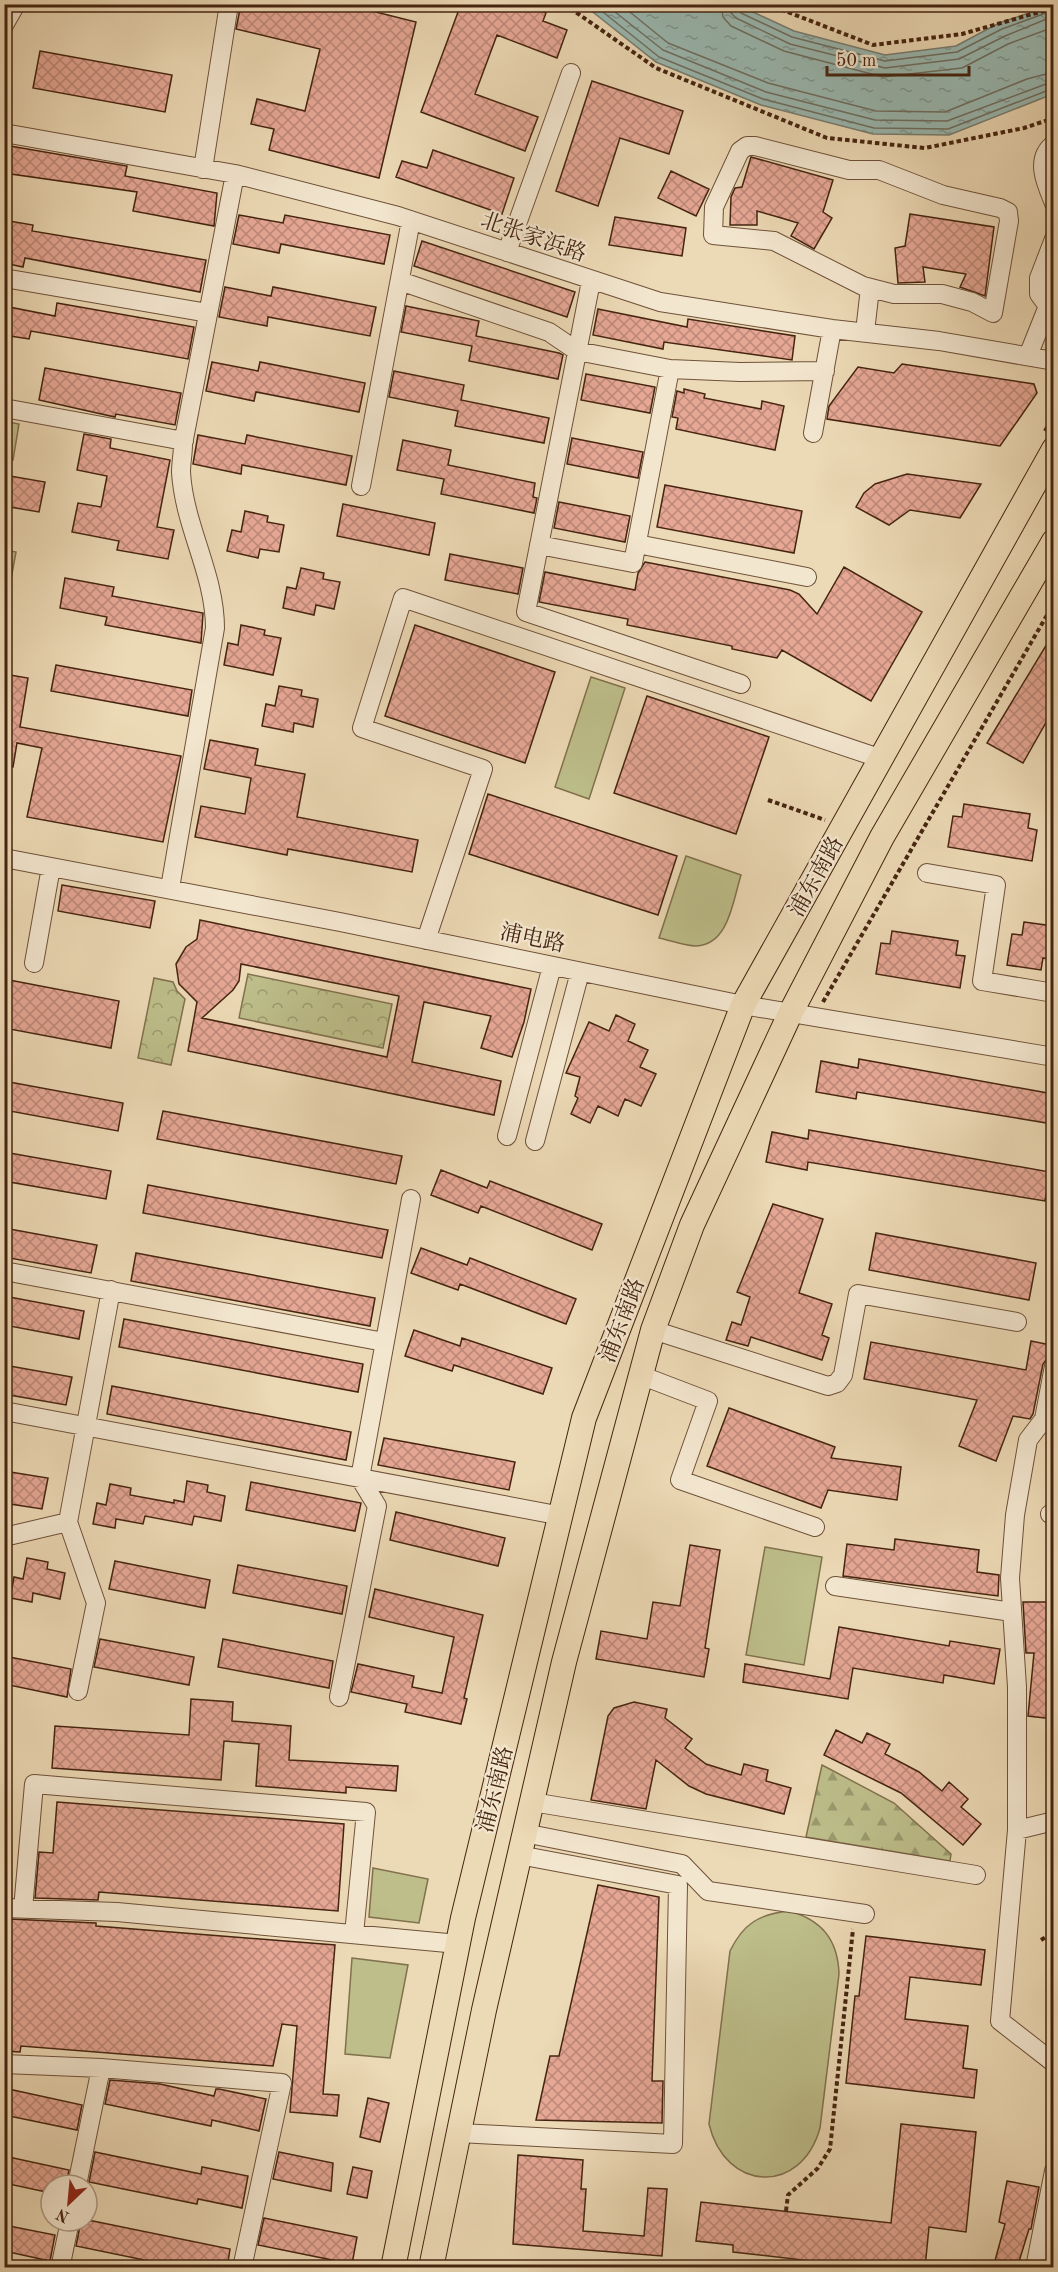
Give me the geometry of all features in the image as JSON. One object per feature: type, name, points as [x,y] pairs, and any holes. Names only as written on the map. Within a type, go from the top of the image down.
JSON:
[{"type":"main road","name":"浦东南路","points":[[393,2268],[458,1944],[584,1418],[743,1005],[1053,449]]},
{"type":"main road","name":"浦东南路","points":[[431,2268],[522,1844],[564,1662],[653,1330],[692,1225],[802,1016],[882,837],[1053,541]]},
{"type":"street","points":[[4,25],[16,4]]},
{"type":"street","points":[[203,169],[229,4]]},
{"type":"street","points":[[507,252],[571,73]]},
{"type":"street","name":"北张家浜路","points":[[4,133],[235,174],[411,220],[660,302],[832,328],[939,340],[1053,361]]},
{"type":"street","points":[[1053,144],[1043,159],[1043,178],[1053,202]]},
{"type":"street","points":[[747,146],[754,146],[849,170],[879,170],[943,195],[1000,208],[1008,212],[1009,220],[993,313],[972,302],[942,294],[894,294],[870,288],[774,241],[713,235],[714,207],[740,151],[747,146]]},
{"type":"street","points":[[170,888],[215,628],[211,590],[186,501],[181,472],[184,441],[235,174]]},
{"type":"street","points":[[361,486],[411,220]]},
{"type":"street","points":[[1028,356],[1051,305],[1039,294],[1039,278],[1053,239]]},
{"type":"street","points":[[4,278],[208,313]]},
{"type":"street","points":[[400,281],[549,332],[577,351],[670,369],[740,372],[825,371]]},
{"type":"street","points":[[591,281],[526,612],[741,684]]},
{"type":"street","points":[[865,332],[870,288]]},
{"type":"street","points":[[813,433],[832,328]]},
{"type":"street","points":[[539,545],[633,563],[670,369]]},
{"type":"street","points":[[4,408],[184,441]]},
{"type":"street","points":[[637,544],[807,577]]},
{"type":"street","points":[[426,940],[483,769],[362,728],[403,598],[882,759]]},
{"type":"street","name":"浦电路","points":[[4,858],[170,888],[743,1005],[1053,1057]]},
{"type":"street","points":[[34,963],[51,867]]},
{"type":"street","points":[[927,873],[996,885],[982,981],[1053,993]]},
{"type":"street","points":[[507,1136],[552,966]]},
{"type":"street","points":[[535,1142],[580,972]]},
{"type":"street","points":[[339,1697],[377,1506],[360,1478],[411,1199]]},
{"type":"street","points":[[4,1271],[384,1342]]},
{"type":"street","points":[[78,1691],[96,1603],[68,1522],[111,1290]]},
{"type":"street","points":[[653,1330],[828,1386],[837,1383],[843,1375],[858,1294],[1017,1322]]},
{"type":"street","points":[[1053,1366],[1044,1419],[1028,1440],[1015,1515],[1010,1578],[1017,1687],[1017,1830],[1000,2020],[1053,2063]]},
{"type":"street","points":[[640,1375],[708,1401],[680,1480],[814,1527]]},
{"type":"street","points":[[4,1411],[562,1516]]},
{"type":"street","points":[[4,1537],[68,1522]]},
{"type":"street","points":[[835,1586],[1012,1612]]},
{"type":"street","points":[[23,1909],[34,1784],[366,1812],[354,1934]]},
{"type":"street","points":[[532,1802],[976,1875]]},
{"type":"street","points":[[1017,1830],[1053,1821]]},
{"type":"street","points":[[522,1844],[682,1864],[708,1891],[860,1914]]},
{"type":"street","points":[[459,2133],[672,2144],[678,1885],[522,1844]]},
{"type":"street","points":[[4,1908],[117,1912],[458,1944]]},
{"type":"street","points":[[4,2064],[102,2068],[282,2083],[242,2268]]},
{"type":"street","points":[[80,2173],[102,2068]]},
{"type":"street","points":[[1035,2268],[1053,2170]]},
{"type":"street","points":[[64,2268],[62,2259],[67,2233]]},
{"type":"path","points":[[564,4],[656,68],[827,138],[925,147],[1024,128],[1053,118]]},
{"type":"path","points":[[767,4],[873,45],[962,34],[1053,8]]},
{"type":"path","points":[[802,1016],[1053,603]]},
{"type":"path","points":[[768,800],[823,819],[841,829]]},
{"type":"path","points":[[786,2211],[789,2195],[818,2168],[830,2149],[860,1914]]},
{"type":"path","points":[[1041,1940],[1053,1932]]},
{"type":"green space","points":[[4,421],[19,424],[13,460],[5,459]]},
{"type":"green space","points":[[4,550],[16,552],[5,612]]},
{"type":"green space","points":[[591,677],[625,688],[589,799],[555,787]]},
{"type":"green space","points":[[686,856],[741,875],[723,930],[707,944],[696,946],[659,938]]},
{"type":"green space","points":[[248,974],[392,1004],[383,1048],[239,1018]]},
{"type":"green space","points":[[154,978],[173,982],[177,991],[185,999],[171,1065],[138,1058]]},
{"type":"green space","points":[[765,1547],[822,1557],[804,1665],[746,1655]]},
{"type":"green space","points":[[822,1765],[894,1803],[951,1854],[950,1861],[806,1837]]},
{"type":"green space","points":[[373,1868],[428,1879],[419,1923],[369,1917]]},
{"type":"green space","points":[[789,1911],[811,1920],[826,1933],[835,1951],[839,1974],[820,2128],[810,2150],[797,2166],[781,2175],[763,2177],[746,2173],[730,2163],[718,2146],[709,2124],[730,1951],[740,1934],[753,1922],[778,1912]]},
{"type":"green space","points":[[352,1958],[408,1965],[390,2058],[345,2054]]},
{"type":"water","points":[[584,5],[738,5],[794,31],[885,55],[956,46],[999,23],[1053,5],[1053,94],[949,135],[873,134],[761,105],[656,62]]},
{"type":"building","points":[[241,4],[344,4],[416,22],[379,178],[269,150],[274,129],[251,124],[257,99],[305,111],[320,49],[236,29]]},
{"type":"building","points":[[461,4],[525,4],[546,13],[543,21],[567,30],[557,58],[497,35],[475,94],[538,117],[525,151],[421,112]]},
{"type":"building","points":[[40,51],[172,75],[165,112],[33,88]]},
{"type":"building","points":[[592,81],[683,111],[669,154],[620,138],[598,206],[556,191]]},
{"type":"building","points":[[4,145],[127,166],[125,176],[217,193],[214,226],[133,211],[137,192],[4,173]]},
{"type":"building","points":[[433,150],[514,178],[502,214],[396,177],[402,161],[427,168]]},
{"type":"building","points":[[751,157],[833,180],[823,212],[832,218],[814,249],[791,236],[798,223],[757,211],[757,225],[730,225],[731,197],[735,188],[742,187]]},
{"type":"building","points":[[671,171],[709,189],[696,216],[658,198]]},
{"type":"building","points":[[910,214],[994,227],[985,296],[960,287],[966,274],[923,267],[925,282],[898,283],[895,248],[905,246]]},
{"type":"building","points":[[239,215],[283,223],[285,215],[390,235],[384,264],[281,244],[279,253],[233,244]]},
{"type":"building","points":[[615,217],[686,228],[682,256],[609,245]]},
{"type":"building","points":[[9,221],[33,225],[32,231],[206,260],[200,292],[25,258],[23,267],[4,263]]},
{"type":"building","points":[[422,241],[575,292],[567,317],[414,266]]},
{"type":"building","points":[[225,287],[271,296],[273,287],[376,307],[370,336],[268,317],[267,326],[219,317]]},
{"type":"building","points":[[57,303],[194,327],[188,359],[31,331],[29,339],[4,335],[4,306],[55,316]]},
{"type":"building","points":[[406,306],[479,321],[476,336],[559,353],[563,355],[558,379],[469,361],[472,346],[401,332]]},
{"type":"building","points":[[598,309],[687,327],[688,319],[795,336],[792,360],[664,342],[663,349],[593,335]]},
{"type":"building","points":[[212,362],[258,371],[260,362],[365,383],[359,412],[256,392],[254,401],[206,391]]},
{"type":"building","points":[[902,364],[1034,384],[1037,393],[1000,446],[827,419],[829,406],[858,367],[894,373]]},
{"type":"building","points":[[45,368],[181,393],[175,425],[116,414],[115,417],[39,400]]},
{"type":"building","points":[[394,371],[464,385],[461,400],[549,418],[544,443],[455,426],[458,411],[389,397]]},
{"type":"building","points":[[586,374],[655,387],[650,413],[581,400]]},
{"type":"building","points":[[684,389],[705,394],[704,398],[761,409],[762,401],[784,406],[775,450],[676,429],[678,418],[672,417],[677,391],[684,393]]},
{"type":"building","points":[[84,434],[111,439],[110,448],[170,460],[157,527],[174,530],[168,559],[117,550],[119,541],[72,532],[78,503],[101,507],[107,476],[77,470]]},
{"type":"building","points":[[198,435],[245,444],[247,435],[352,456],[346,485],[242,465],[241,474],[193,464]]},
{"type":"building","points":[[572,438],[643,452],[638,478],[567,464]]},
{"type":"building","points":[[403,440],[451,450],[448,465],[535,483],[533,497],[537,498],[534,513],[441,494],[444,479],[397,470]]},
{"type":"building","points":[[907,474],[981,484],[960,518],[910,510],[889,525],[856,507],[864,493],[875,484]]},
{"type":"building","points":[[4,475],[45,482],[39,512],[4,506]]},
{"type":"building","points":[[665,485],[802,511],[794,553],[657,527]]},
{"type":"building","points":[[559,502],[630,516],[625,542],[554,528]]},
{"type":"building","points":[[343,504],[435,523],[429,555],[337,536]]},
{"type":"building","points":[[245,511],[268,516],[267,522],[284,525],[279,552],[260,549],[258,558],[227,551],[232,530],[241,532]]},
{"type":"building","points":[[450,554],[523,568],[518,594],[445,580]]},
{"type":"building","points":[[645,562],[790,590],[799,594],[817,614],[844,567],[922,612],[871,701],[782,650],[777,658],[732,649],[732,646],[627,625],[628,619],[539,602],[545,572],[635,590],[638,573]]},
{"type":"building","points":[[301,568],[324,573],[323,579],[340,582],[334,609],[316,605],[314,615],[283,608],[287,587],[296,589]]},
{"type":"building","points":[[65,578],[114,587],[112,596],[203,613],[201,643],[105,625],[107,617],[60,608]]},
{"type":"building","points":[[241,625],[265,630],[264,635],[281,638],[273,675],[224,665],[228,643],[238,645]]},
{"type":"building","points":[[415,625],[555,672],[525,763],[385,716]]},
{"type":"building","points":[[1053,634],[1053,710],[1023,763],[987,743]]},
{"type":"building","points":[[56,665],[192,690],[188,716],[51,691]]},
{"type":"building","points":[[4,674],[28,678],[20,727],[181,756],[163,842],[27,817],[42,748],[17,743],[13,767],[4,767]]},
{"type":"building","points":[[279,686],[302,690],[301,696],[318,699],[313,727],[294,723],[293,732],[262,726],[266,704],[275,706]]},
{"type":"building","points":[[647,696],[769,737],[736,834],[614,793]]},
{"type":"building","points":[[210,740],[258,749],[255,765],[305,774],[297,817],[418,840],[412,872],[288,849],[287,855],[195,837],[201,806],[245,814],[251,778],[204,769]]},
{"type":"building","points":[[488,794],[677,856],[658,915],[469,854]]},
{"type":"building","points":[[964,804],[1030,814],[1028,828],[1037,830],[1032,861],[948,847],[953,816],[962,817]]},
{"type":"building","points":[[62,885],[155,901],[150,928],[58,911]]},
{"type":"building","points":[[200,920],[531,989],[524,1022],[512,1057],[481,1048],[491,1016],[424,1002],[412,1062],[501,1081],[494,1115],[188,1051],[197,1002],[179,984],[176,964],[186,947],[197,939]],"holes":[[[241,964],[399,996],[387,1057],[202,1018],[233,990],[239,981]]]},
{"type":"building","points":[[1024,922],[1053,926],[1053,960],[1043,958],[1041,970],[1007,965],[1012,934],[1022,935]]},
{"type":"building","points":[[892,931],[958,941],[956,955],[965,956],[960,988],[876,974],[881,943],[890,944]]},
{"type":"building","points":[[4,979],[119,1001],[111,1048],[4,1028]]},
{"type":"building","points":[[616,1015],[635,1024],[628,1041],[648,1050],[640,1067],[656,1074],[641,1106],[625,1099],[618,1116],[598,1106],[590,1123],[571,1114],[578,1098],[575,1096],[580,1077],[566,1073],[589,1022],[609,1031]]},
{"type":"building","points":[[859,1059],[1053,1094],[1053,1124],[857,1092],[856,1099],[816,1092],[821,1061],[858,1068]]},
{"type":"building","points":[[4,1081],[123,1103],[118,1131],[4,1110]]},
{"type":"building","points":[[163,1111],[402,1156],[396,1184],[157,1139]]},
{"type":"building","points":[[809,1130],[1050,1172],[1045,1201],[808,1162],[807,1170],[766,1162],[772,1132],[808,1139]]},
{"type":"building","points":[[4,1152],[111,1171],[106,1199],[4,1181]]},
{"type":"building","points":[[441,1170],[487,1188],[490,1181],[602,1224],[592,1250],[481,1206],[478,1213],[431,1195]]},
{"type":"building","points":[[148,1185],[388,1230],[382,1258],[143,1213]]},
{"type":"building","points":[[773,1204],[823,1219],[799,1293],[832,1304],[822,1335],[829,1338],[822,1360],[751,1337],[748,1346],[726,1340],[732,1322],[741,1325],[750,1297],[737,1292]]},
{"type":"building","points":[[4,1228],[97,1245],[91,1273],[4,1257]]},
{"type":"building","points":[[876,1233],[1036,1263],[1029,1300],[869,1270]]},
{"type":"building","points":[[421,1248],[467,1265],[470,1258],[576,1299],[566,1324],[460,1284],[458,1290],[411,1273]]},
{"type":"building","points":[[136,1253],[375,1298],[370,1326],[131,1281]]},
{"type":"building","points":[[4,1296],[84,1311],[79,1339],[4,1325]]},
{"type":"building","points":[[124,1319],[363,1364],[358,1392],[119,1347]]},
{"type":"building","points":[[414,1330],[460,1346],[462,1338],[552,1368],[543,1394],[454,1365],[452,1371],[405,1356]]},
{"type":"building","points":[[1031,1341],[1051,1345],[1049,1356],[1043,1364],[1033,1414],[1030,1419],[1013,1416],[996,1461],[959,1446],[977,1400],[864,1379],[871,1342],[1026,1370]]},
{"type":"building","points":[[4,1365],[72,1377],[66,1405],[4,1394]]},
{"type":"building","points":[[112,1386],[351,1432],[346,1460],[107,1414]]},
{"type":"building","points":[[729,1408],[835,1447],[831,1458],[901,1467],[897,1500],[828,1490],[821,1508],[707,1466]]},
{"type":"building","points":[[384,1438],[515,1462],[509,1490],[378,1465]]},
{"type":"building","points":[[4,1471],[48,1478],[42,1509],[4,1503]]},
{"type":"building","points":[[187,1481],[208,1485],[207,1492],[225,1496],[221,1521],[194,1516],[192,1525],[145,1516],[143,1524],[116,1519],[115,1528],[93,1524],[97,1503],[106,1505],[110,1484],[131,1488],[130,1495],[174,1503],[174,1500],[184,1502]]},
{"type":"building","points":[[251,1482],[361,1503],[355,1531],[246,1510]]},
{"type":"building","points":[[396,1512],[505,1538],[498,1566],[390,1540]]},
{"type":"building","points":[[895,1539],[979,1550],[977,1572],[999,1575],[998,1596],[843,1576],[847,1544],[894,1550]]},
{"type":"building","points":[[690,1545],[720,1550],[705,1648],[709,1649],[704,1677],[596,1659],[601,1631],[647,1639],[653,1602],[680,1606]]},
{"type":"building","points":[[27,1558],[48,1562],[47,1569],[65,1573],[60,1599],[33,1593],[32,1602],[10,1598],[14,1577],[23,1579]]},
{"type":"building","points":[[115,1561],[210,1580],[205,1608],[109,1589]]},
{"type":"building","points":[[238,1565],[347,1586],[342,1614],[233,1593]]},
{"type":"building","points":[[375,1589],[483,1615],[464,1698],[467,1699],[461,1724],[405,1712],[407,1704],[351,1692],[358,1664],[414,1676],[412,1687],[442,1693],[454,1637],[369,1617]]},
{"type":"building","points":[[1023,1602],[1053,1602],[1053,1719],[1028,1716],[1034,1653],[1026,1653]]},
{"type":"building","points":[[839,1627],[949,1646],[950,1641],[1000,1649],[994,1684],[944,1675],[943,1683],[853,1668],[848,1699],[743,1682],[745,1664],[830,1679]]},
{"type":"building","points":[[100,1639],[194,1657],[189,1685],[94,1667]]},
{"type":"building","points":[[223,1639],[333,1661],[329,1688],[218,1667]]},
{"type":"building","points":[[4,1656],[71,1669],[67,1697],[4,1684]]},
{"type":"building","points":[[191,1699],[233,1702],[232,1721],[291,1726],[289,1760],[398,1766],[396,1791],[346,1787],[346,1793],[256,1786],[259,1744],[224,1741],[221,1780],[52,1768],[55,1726],[189,1735]]},
{"type":"building","points":[[634,1702],[667,1709],[665,1718],[692,1739],[685,1748],[706,1764],[741,1775],[744,1764],[768,1770],[766,1781],[791,1788],[784,1814],[706,1794],[689,1786],[656,1760],[646,1809],[591,1800],[608,1716],[614,1708]]},
{"type":"building","points":[[836,1730],[862,1743],[867,1733],[890,1744],[885,1754],[919,1772],[942,1791],[949,1782],[968,1799],[961,1807],[981,1824],[963,1845],[901,1793],[824,1755]]},
{"type":"building","points":[[57,1802],[344,1824],[338,1911],[99,1892],[98,1900],[35,1898],[39,1852],[53,1853]]},
{"type":"building","points":[[598,1885],[659,1897],[652,2081],[663,2081],[662,2123],[536,2120],[550,2056],[559,2056]]},
{"type":"building","points":[[9,1919],[96,1923],[96,1926],[335,1945],[323,2094],[339,2095],[337,2116],[290,2112],[297,2026],[282,2024],[273,2066],[21,2046],[20,2052],[4,2051],[4,1984]]},
{"type":"building","points":[[866,1936],[985,1950],[981,1985],[910,1977],[905,2019],[968,2026],[963,2068],[977,2070],[974,2098],[846,2083],[855,1996],[859,1996]]},
{"type":"building","points":[[110,2080],[160,2084],[214,2096],[216,2089],[219,2089],[266,2099],[259,2131],[212,2120],[211,2126],[105,2104]]},
{"type":"building","points":[[4,2088],[82,2105],[77,2130],[4,2115]]},
{"type":"building","points":[[368,2098],[389,2103],[380,2142],[360,2137]]},
{"type":"building","points":[[901,2124],[976,2132],[966,2232],[929,2227],[925,2268],[871,2268],[733,2252],[733,2245],[696,2241],[701,2202],[891,2223]]},
{"type":"building","points":[[95,2152],[201,2174],[202,2167],[248,2176],[242,2208],[198,2199],[197,2204],[99,2184],[99,2173],[91,2173]]},
{"type":"building","points":[[279,2152],[333,2163],[331,2191],[273,2179]]},
{"type":"building","points":[[518,2155],[583,2160],[581,2189],[586,2189],[583,2231],[644,2236],[648,2188],[667,2189],[662,2256],[513,2244]]},
{"type":"building","points":[[4,2156],[69,2170],[68,2173],[39,2173],[39,2190],[4,2183]]},
{"type":"building","points":[[353,2167],[372,2171],[367,2198],[347,2194]]},
{"type":"building","points":[[1007,2181],[1039,2187],[1031,2229],[1029,2229],[1017,2268],[993,2268],[1005,2224],[999,2222]]},
{"type":"building","points":[[264,2218],[357,2237],[352,2264],[258,2245]]},
{"type":"building","points":[[99,2222],[230,2249],[227,2268],[183,2268],[76,2246],[79,2233],[99,2233]]},
{"type":"building","points":[[4,2225],[55,2235],[50,2261],[4,2251]]}]
